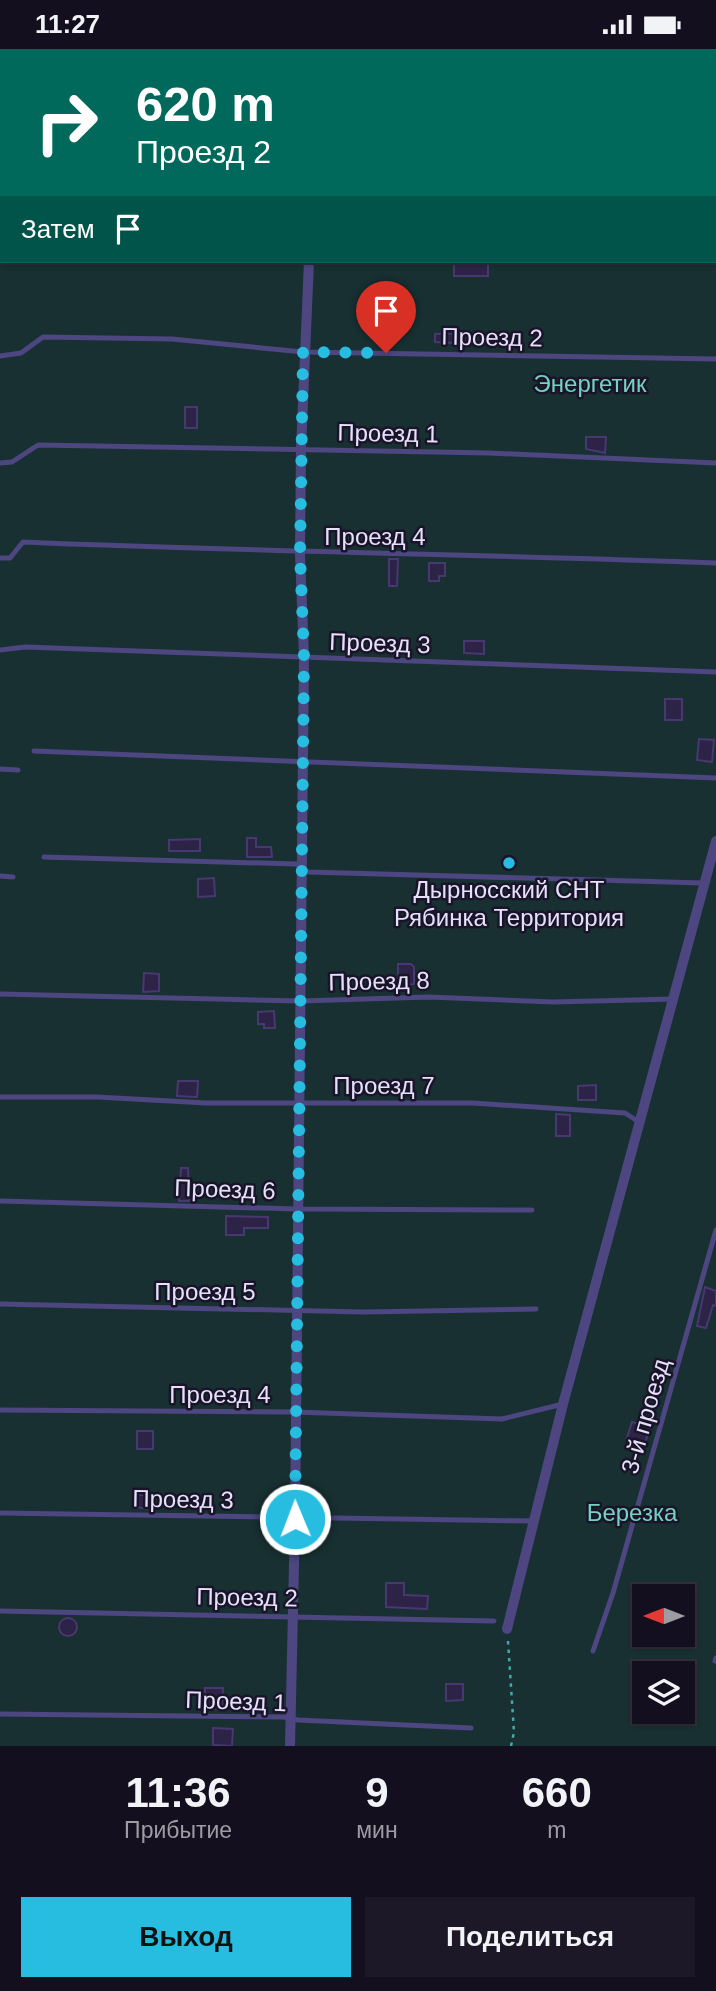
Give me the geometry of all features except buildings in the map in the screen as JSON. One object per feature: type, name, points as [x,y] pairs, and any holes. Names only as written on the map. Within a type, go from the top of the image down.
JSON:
[{"type":"street","points":[[290,1746],[304,657],[300,554],[301,449],[303,352],[309,263]]},
{"type":"street","points":[[507,1629],[563,1404],[716,841]]},
{"type":"lane","name":"Проезд 2","points":[[0,356],[21,353],[43,337],[172,339],[303,352],[716,359]]},
{"type":"lane","name":"Проезд 1","points":[[0,463],[12,462],[20,457],[20,454],[38,445],[301,449],[716,463]]},
{"type":"lane","name":"Проезд 4","points":[[0,558],[10,558],[23,543],[300,554],[481,554],[716,563]]},
{"type":"lane","name":"Проезд 3","points":[[0,650],[24,647],[716,672]]},
{"type":"lane","points":[[34,751],[716,778]]},
{"type":"lane","points":[[0,769],[19,770]]},
{"type":"lane","points":[[44,857],[296,864],[308,872],[704,883]]},
{"type":"lane","points":[[0,876],[13,877]]},
{"type":"lane","name":"Проезд 8","points":[[0,994],[301,1001],[429,997],[553,1002],[674,999]]},
{"type":"lane","name":"Проезд 7","points":[[0,1097],[299,1103],[473,1103],[625,1113],[639,1122]]},
{"type":"lane","name":"Проезд 6","points":[[0,1201],[297,1209],[533,1210]]},
{"type":"lane","name":"3-й проезд","points":[[593,1651],[613,1593],[716,1230]]},
{"type":"lane","name":"Проезд 5","points":[[0,1304],[390,1312],[536,1309]]},
{"type":"lane","name":"Проезд 4","points":[[0,1410],[294,1412],[502,1419],[563,1404]]},
{"type":"lane","name":"Проезд 3","points":[[0,1513],[533,1521]]},
{"type":"lane","name":"Проезд 2","points":[[0,1611],[494,1621]]},
{"type":"lane","name":"Проезд 1","points":[[0,1714],[289,1719],[471,1728]]},
{"type":"path","points":[[507,1629],[514,1732],[511,1746]]},
{"type":"green space","points":[[0,263],[716,263],[716,1746],[0,1746]]},
{"type":"place","name":"Дырносский СНТ Рябинка Территория","points":[[509,863]]},
{"type":"route","points":[[295,1519],[294,1412],[304,657],[300,554],[303,352],[386,353]]},
{"type":"park label","name":"Энергетик","points":[[590,383]]},
{"type":"park label","name":"Березка","points":[[632,1512]]}]
